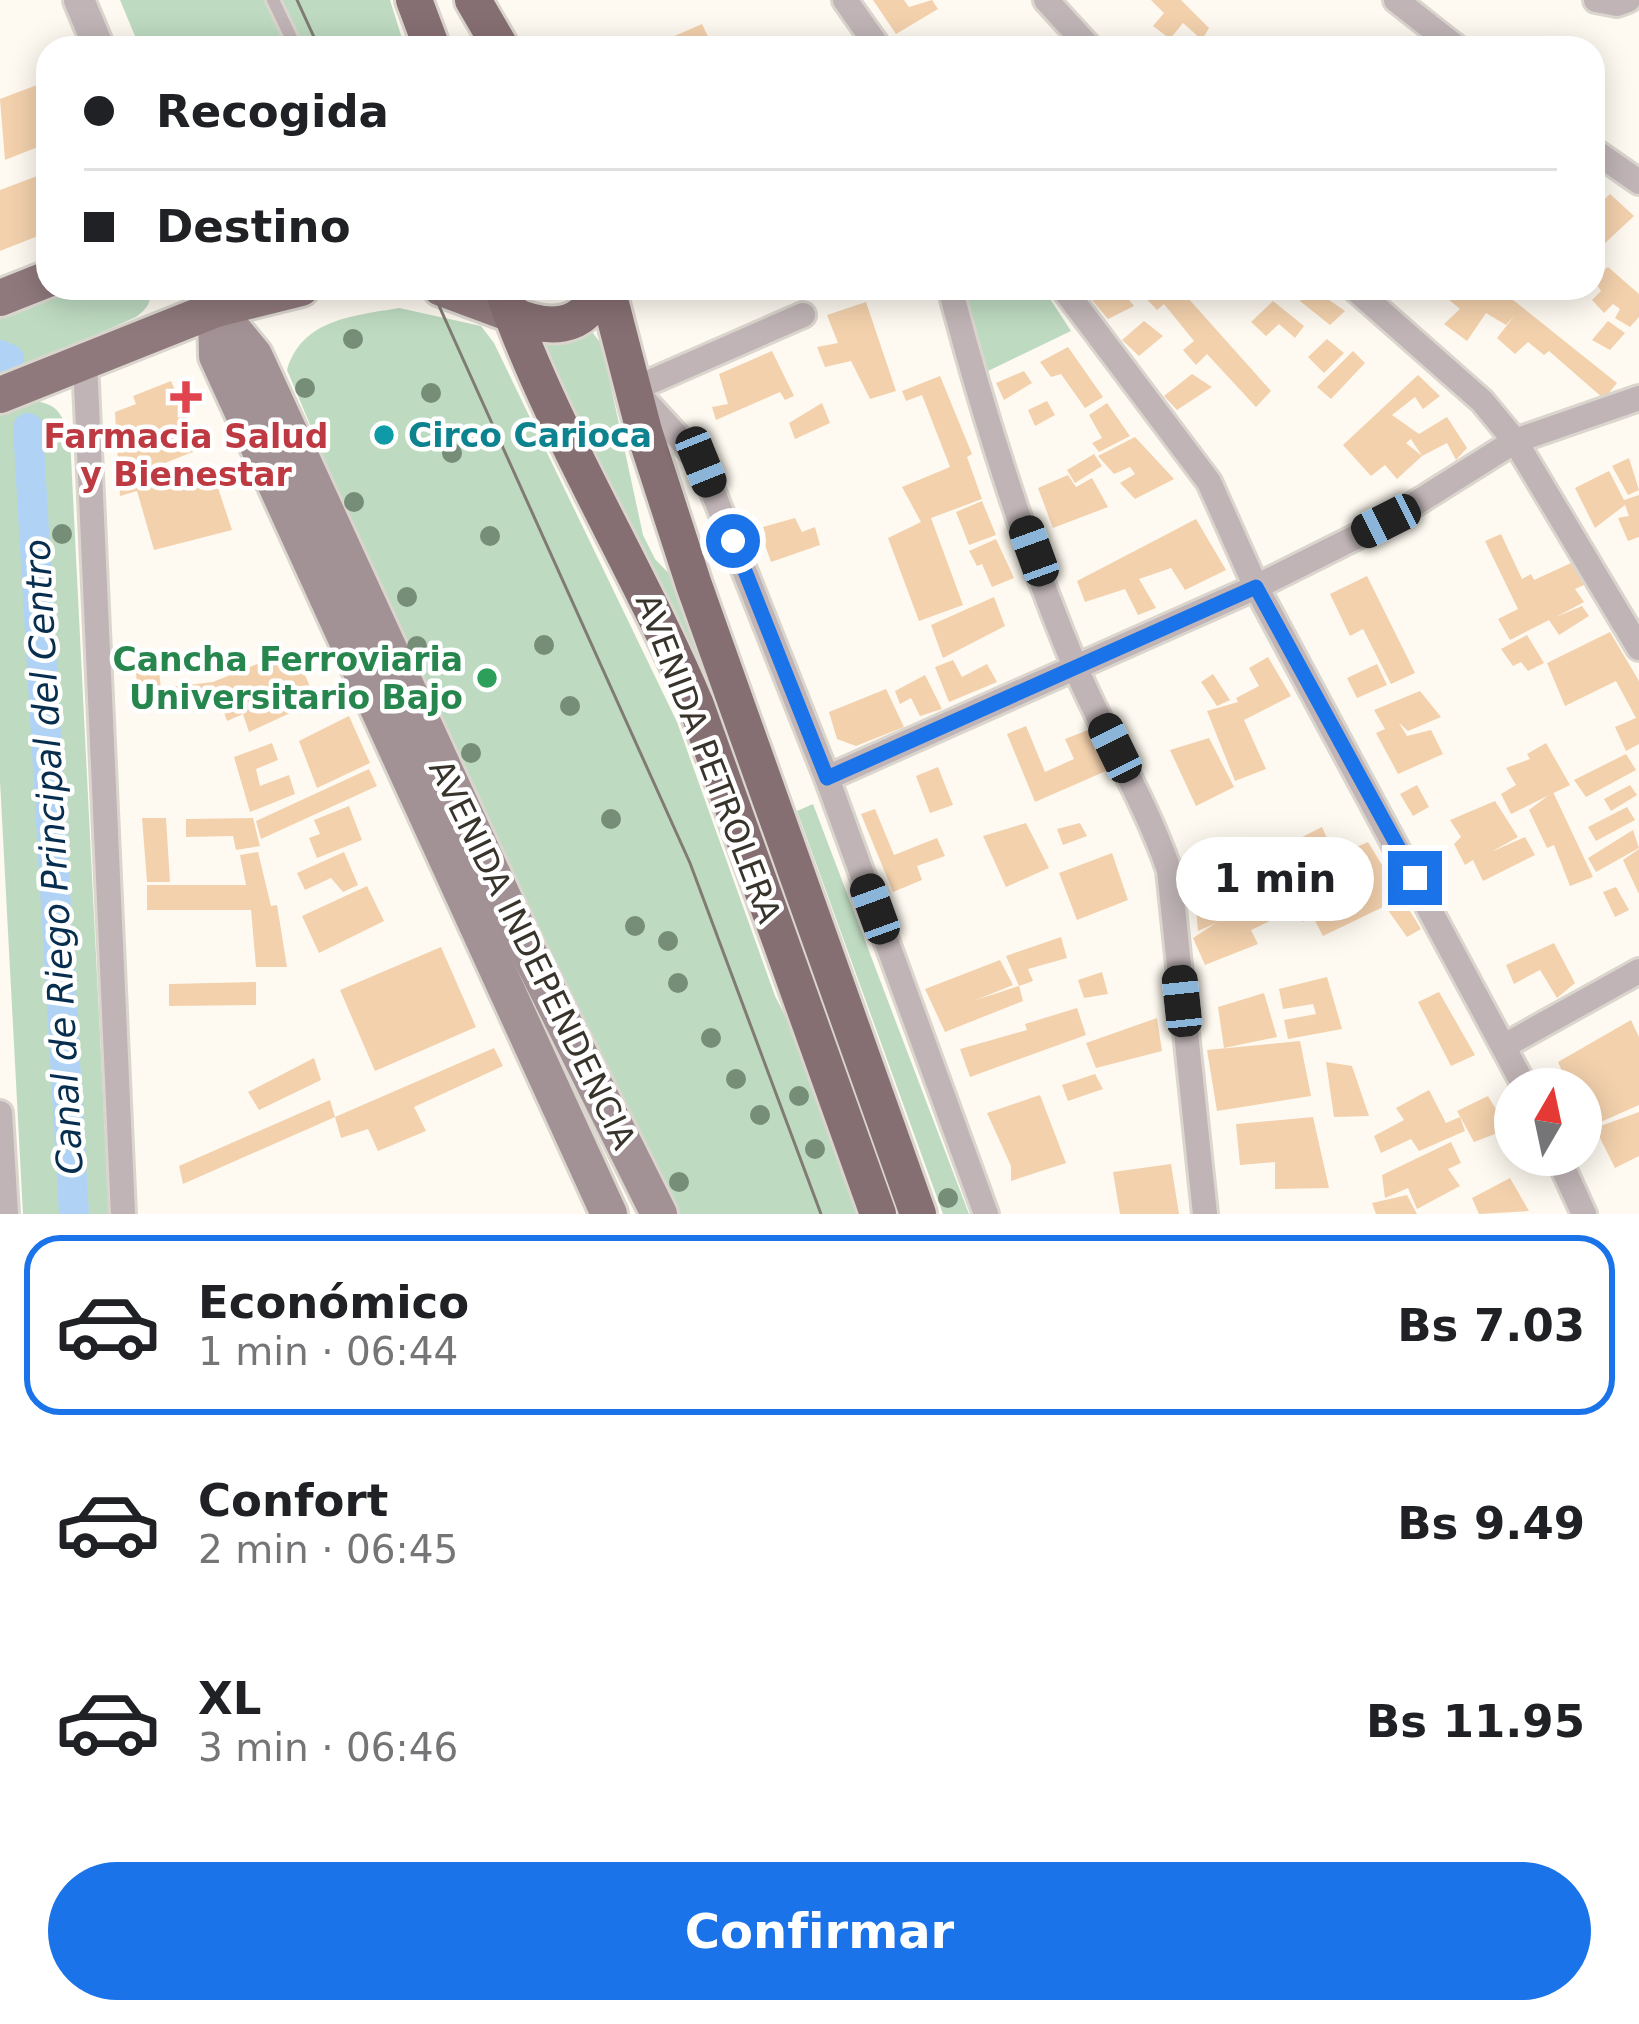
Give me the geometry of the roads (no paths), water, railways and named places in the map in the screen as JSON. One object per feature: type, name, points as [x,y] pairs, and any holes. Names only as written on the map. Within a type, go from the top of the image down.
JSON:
[{"type":"highway","points":[[414,0],[428,36]]},
{"type":"highway","points":[[473,0],[494,36]]},
{"type":"highway","points":[[506,301],[548,327],[568,324],[594,300]]},
{"type":"highway","name":"AVENIDA PETROLERA","points":[[607,300],[694,585],[918,1214]]},
{"type":"highway","name":"AVENIDA PETROLERA","points":[[506,301],[696,706],[878,1214]]},
{"type":"main road","points":[[0,298],[36,284]]},
{"type":"main road","points":[[0,395],[85,361],[207,300]]},
{"type":"main road","name":"AVENIDA INDEPENDENCIA","points":[[211,300],[217,356],[609,1214]]},
{"type":"main road","name":"AVENIDA INDEPENDENCIA","points":[[213,300],[254,355],[525,946],[659,1214]]},
{"type":"street","points":[[79,0],[94,36]]},
{"type":"street","points":[[845,0],[870,36]]},
{"type":"street","points":[[1046,0],[1079,36]]},
{"type":"street","points":[[1396,0],[1442,36]]},
{"type":"street","points":[[1596,0],[1634,1]]},
{"type":"street","points":[[1605,158],[1639,182]]},
{"type":"street","points":[[953,300],[978,393],[1077,670],[1154,826],[1168,870],[1205,1214]]},
{"type":"street","points":[[1072,300],[1209,482],[1256,587],[1516,1068]]},
{"type":"street","points":[[1369,300],[1418,340],[1515,441],[1639,648]]},
{"type":"street","points":[[803,315],[634,388],[701,462],[827,778],[986,1214]]},
{"type":"street","points":[[85,361],[123,1214]]},
{"type":"street","points":[[827,778],[1256,587],[1386,521],[1515,441],[1639,398]]},
{"type":"street","points":[[1506,1045],[1639,971]]},
{"type":"street","points":[[0,1113],[6,1214]]},
{"type":"street","points":[[1567,1176],[1585,1214]]},
{"type":"lane","points":[[273,0],[290,36]]},
{"type":"waterway","name":"Canal de Riego Principal del Centro","points":[[0,355],[9,359]]},
{"type":"waterway","name":"Canal de Riego Principal del Centro","points":[[28,428],[74,1214]]},
{"type":"tram line","points":[[297,0],[314,36]]},
{"type":"tram line","points":[[436,300],[690,863],[821,1214]]},
{"type":"place","name":"Farmacia Salud y Bienestar","points":[[186,397]]},
{"type":"place","name":"Circo Carioca","points":[[384,435]]},
{"type":"place","name":"Cancha Ferroviaria Universitario Bajo","points":[[487,678]]}]
